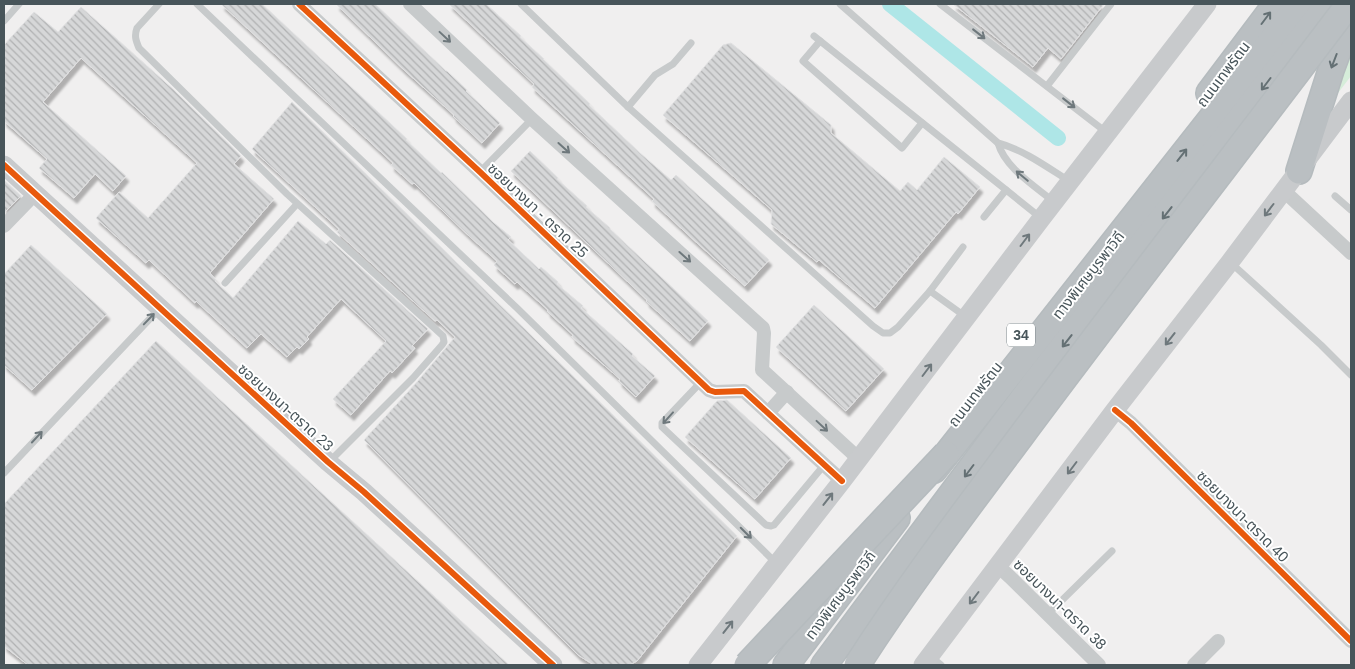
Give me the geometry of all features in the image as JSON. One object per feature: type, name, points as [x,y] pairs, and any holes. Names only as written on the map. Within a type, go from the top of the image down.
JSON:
[{"type":"highway","name":"ถนนเทพรัตน","points":[[765,665],[1228,69],[1276,4]]},
{"type":"highway","name":"ทางพิเศษบูรพาวิถี","points":[[786,665],[946,454],[1232,92],[1299,4]]},
{"type":"highway","name":"ทางพิเศษบูรพาวิถี","points":[[824,665],[1036,381],[1328,4]]},
{"type":"highway","points":[[844,665],[1050,392],[1349,4]]},
{"type":"highway","points":[[857,665],[952,528],[1052,393],[1349,4]]},
{"type":"highway","points":[[1299,171],[1331,70],[1351,16]]},
{"type":"highway","points":[[747,665],[946,454]]},
{"type":"main road","points":[[698,665],[859,459],[1202,7]]},
{"type":"main road","points":[[931,662],[998,566],[1351,101]]},
{"type":"main road","name":"ซอยบางนา-ตราด 23","points":[[4,165],[553,665]]},
{"type":"street","name":"ซอยบางนา - ตราด 25","points":[[299,4],[480,172],[701,382],[712,391],[744,391],[842,481]]},
{"type":"street","points":[[410,4],[532,119],[763,328],[762,370],[859,459]]},
{"type":"street","points":[[1284,191],[1351,253]]},
{"type":"street","points":[[4,226],[35,194]]},
{"type":"street","points":[[768,413],[787,392]]},
{"type":"street","name":"ซอยบางนา-ตราด 40","points":[[1115,410],[1131,423],[1351,641]]},
{"type":"street","name":"ซอยบางนา-ตราด 38","points":[[998,566],[1099,665]]},
{"type":"street","points":[[1194,665],[1218,641]]},
{"type":"lane","points":[[4,21],[19,4]]},
{"type":"lane","points":[[159,4],[137,28],[135,33],[139,48],[297,204],[444,338],[440,348],[413,378],[328,462]]},
{"type":"lane","points":[[197,4],[510,302],[778,564]]},
{"type":"lane","points":[[521,4],[628,107],[883,333],[890,333],[898,327],[930,291],[963,247]]},
{"type":"lane","points":[[840,4],[998,143],[1010,146],[1024,153],[1070,181]]},
{"type":"lane","points":[[940,4],[1108,133]]},
{"type":"lane","points":[[1047,86],[1111,4]]},
{"type":"lane","points":[[922,123],[902,148],[802,61],[817,39],[1006,190],[1041,219]]},
{"type":"lane","points":[[628,107],[655,75],[673,64],[692,43]]},
{"type":"lane","points":[[480,172],[532,119]]},
{"type":"lane","points":[[998,143],[1000,151],[1016,170],[1054,202]]},
{"type":"lane","points":[[984,217],[1006,190]]},
{"type":"lane","points":[[1335,196],[1351,210]]},
{"type":"lane","points":[[225,283],[297,204]]},
{"type":"lane","points":[[1230,262],[1351,375]]},
{"type":"lane","points":[[930,291],[966,317]]},
{"type":"lane","points":[[4,473],[116,353],[161,308]]},
{"type":"lane","points":[[701,382],[662,423],[662,427],[766,525],[774,525],[825,464]]},
{"type":"lane","points":[[1048,614],[1112,551]]},
{"type":"green space","points":[[1351,31],[1351,76],[1328,106]]},
{"type":"building","points":[[221,4],[262,4],[511,237],[508,240],[539,269],[541,267],[558,282],[557,284],[583,306],[581,308],[655,376],[636,397],[619,381],[620,379],[572,337],[573,335],[548,310],[517,282],[515,284],[494,265],[497,261],[414,183],[412,184],[391,165],[393,163]]},
{"type":"building","points":[[336,4],[375,4],[500,123],[482,143]]},
{"type":"building","points":[[449,4],[486,4],[640,153],[671,180],[676,175],[769,260],[745,286],[532,87],[534,84]]},
{"type":"building","points":[[953,4],[1104,4],[1061,59],[1048,48],[1033,67]]},
{"type":"building","points":[[81,7],[174,90],[241,156],[234,164],[274,199],[210,273],[215,281],[233,298],[298,221],[326,244],[330,240],[428,329],[412,346],[415,348],[392,373],[390,371],[351,415],[333,399],[386,341],[341,299],[307,337],[309,339],[287,357],[261,334],[247,348],[149,260],[146,263],[96,218],[119,192],[148,218],[197,163],[81,58],[43,102],[126,176],[113,191],[95,174],[74,198],[39,168],[47,159],[4,121],[4,45],[34,12],[58,32]]},
{"type":"building","points":[[731,43],[831,125],[831,133],[900,191],[908,182],[917,190],[944,157],[980,187],[958,214],[956,212],[875,308],[819,260],[817,262],[771,224],[772,210],[663,115],[723,45]]},
{"type":"building","points":[[292,102],[737,536],[637,661],[629,665],[594,665],[578,655],[364,440],[455,337],[337,232],[339,229],[252,149]]},
{"type":"building","points":[[530,151],[586,207],[708,321],[690,341],[511,171]]},
{"type":"building","points":[[4,180],[21,196],[4,213]]},
{"type":"building","points":[[31,245],[107,314],[32,390],[4,365],[4,274]]},
{"type":"building","points":[[814,305],[884,369],[846,411],[776,347]]},
{"type":"building","points":[[156,341],[509,665],[28,665],[4,646],[4,504]]},
{"type":"building","points":[[727,400],[791,458],[755,499],[685,437],[717,401]]},
{"type":"waterway","points":[[890,4],[1058,138]]},
{"type":"cycle path","points":[[299,4],[480,172],[709,390],[715,392],[744,391],[842,481]]},
{"type":"cycle path","points":[[4,165],[553,665]]},
{"type":"cycle path","points":[[1115,410],[1131,423],[1351,641]]}]
